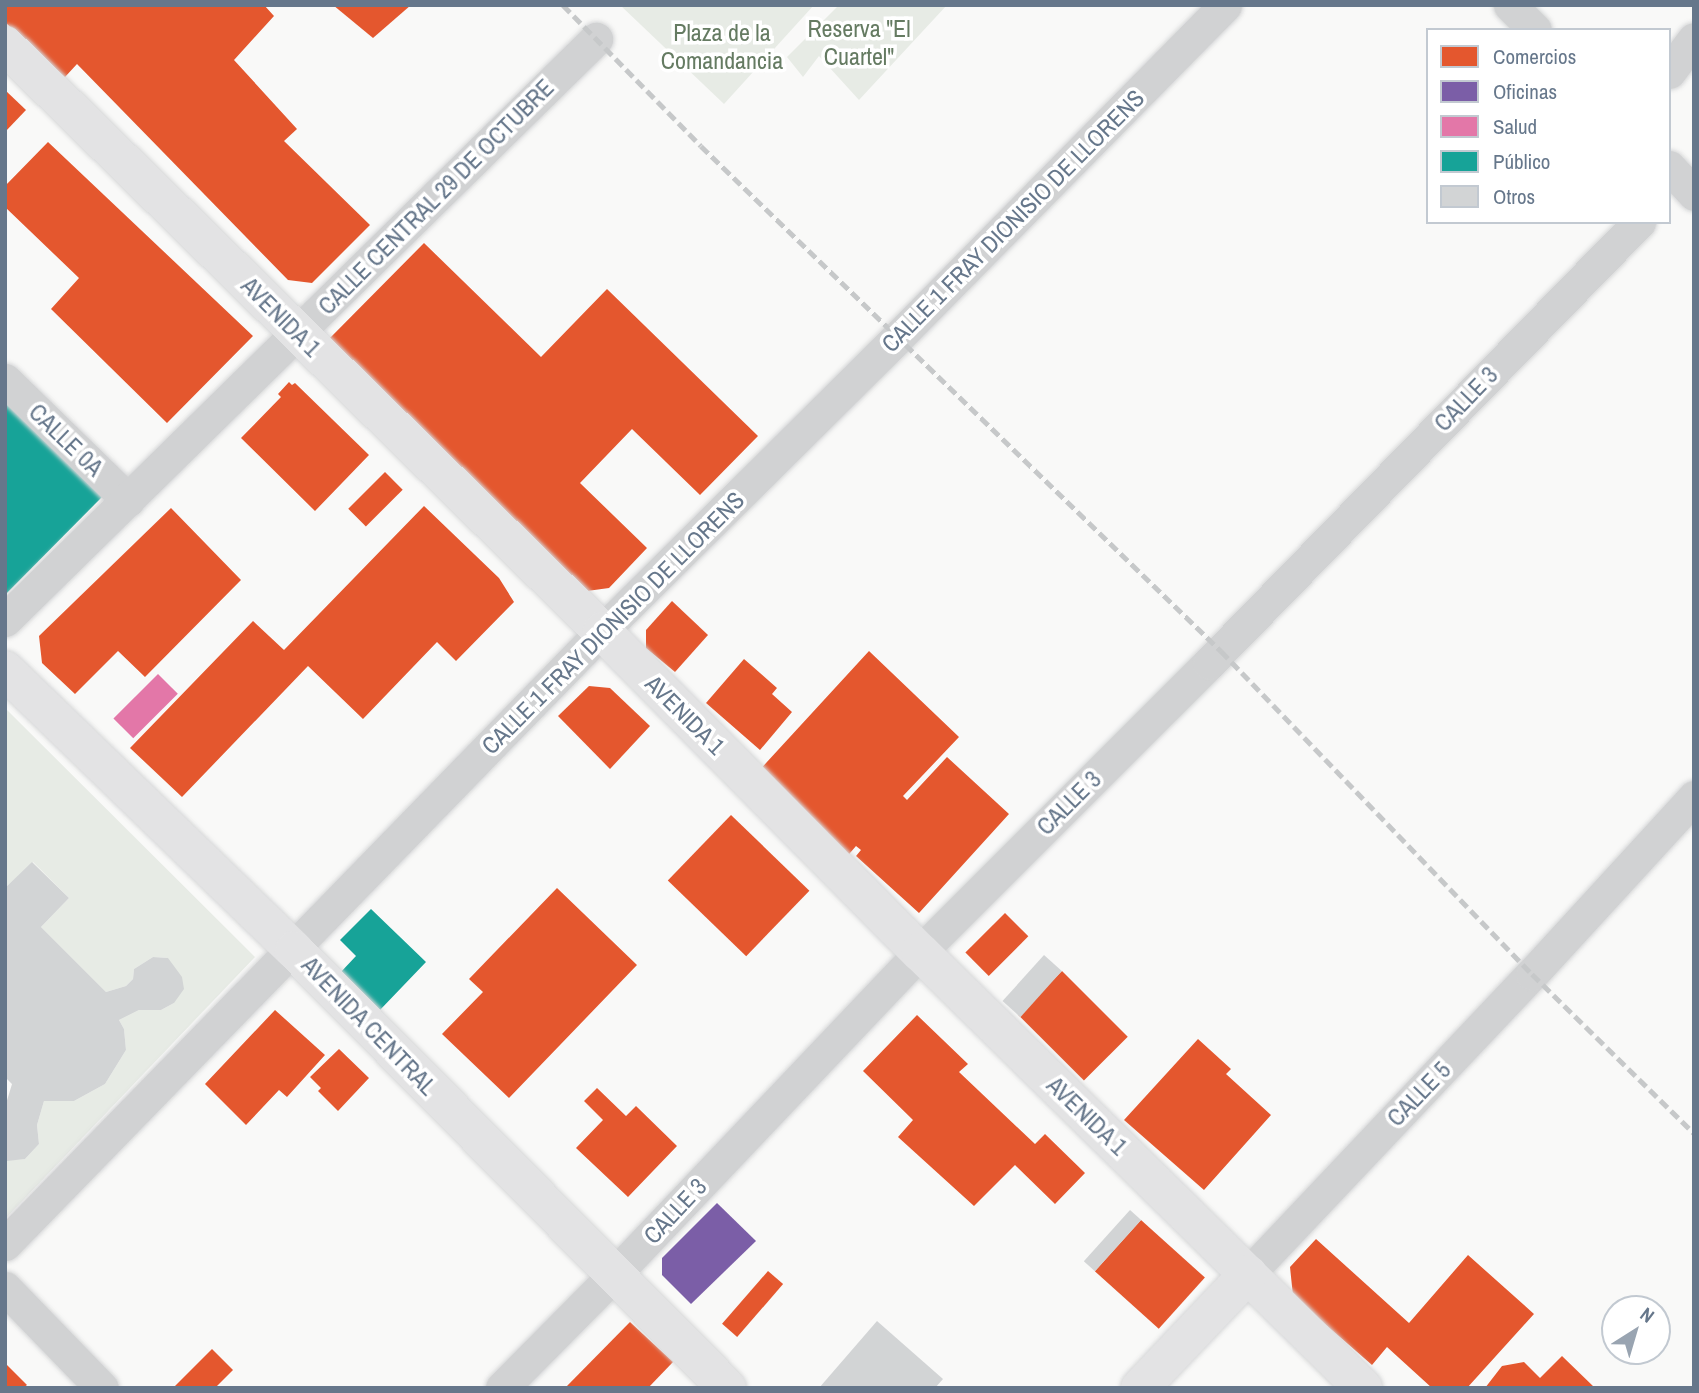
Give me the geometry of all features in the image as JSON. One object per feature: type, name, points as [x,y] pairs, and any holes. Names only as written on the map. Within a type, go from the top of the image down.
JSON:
[{"type":"main road","name":"AVENIDA 1","points":[[5,45],[602,631],[920,952],[1363,1388]]},
{"type":"main road","name":"AVENIDA CENTRAL","points":[[5,670],[294,950],[613,1276],[727,1388]]},
{"type":"main road","name":"CALLE 5","points":[[1140,1388],[1248,1274]]},
{"type":"street","name":"CALLE 1 FRAY DIONISIO DE LLORENS","points":[[5,1244],[602,631],[897,338],[1225,5]]},
{"type":"street","points":[[1510,5],[1533,28]]},
{"type":"street","name":"CALLE CENTRAL 29 DE OCTUBRE","points":[[5,620],[596,39]]},
{"type":"street","points":[[1671,69],[1694,39]]},
{"type":"street","name":"CALLE 3","points":[[502,1388],[613,1276],[920,952],[1209,663],[1637,224]]},
{"type":"street","name":"CALLE 0A","points":[[5,380],[128,500]]},
{"type":"street","name":"CALLE 5","points":[[1248,1274],[1532,974],[1694,797]]},
{"type":"street","points":[[5,1288],[102,1388]]},
{"type":"green space","name":"Plaza de la Comandancia","points":[[620,5],[814,5],[724,104]]},
{"type":"green space","name":"Reserva \"El Cuartel\"","points":[[839,5],[947,5],[859,100],[819,56],[803,77],[787,57]]},
{"type":"green space","points":[[5,708],[255,957],[5,1219],[5,1160],[25,1159],[39,1144],[37,1125],[44,1101],[74,1101],[105,1084],[126,1050],[124,1029],[119,1020],[139,1010],[161,1010],[174,1003],[168,958],[153,957],[134,969],[133,979],[126,986],[106,992],[41,927],[69,898],[33,862],[5,888]]},
{"type":"building: Comercios","points":[[5,5],[264,5],[274,16],[234,60],[297,129],[284,141],[370,225],[312,283],[288,280],[77,64],[65,77],[7,24]]},
{"type":"building: Comercios","points":[[333,5],[411,5],[373,38]]},
{"type":"building: Comercios","points":[[5,90],[26,110],[5,132]]},
{"type":"building: Comercios","points":[[48,142],[253,336],[167,423],[51,309],[79,278],[5,207],[5,186]]},
{"type":"building: Comercios","points":[[424,243],[541,357],[607,289],[758,436],[700,495],[632,429],[580,483],[647,548],[609,588],[587,591],[329,339]]},
{"type":"building: Comercios","points":[[289,382],[292,385],[295,383],[369,455],[315,511],[241,438],[281,397],[278,394]]},
{"type":"building: Comercios","points":[[385,472],[403,490],[366,526],[348,509]]},
{"type":"building: Comercios","points":[[424,506],[499,578],[514,602],[456,661],[437,642],[363,719],[308,666],[182,797],[130,748],[253,621],[284,650]]},
{"type":"building: Comercios","points":[[171,508],[241,580],[145,677],[118,651],[75,694],[42,663],[39,636]]},
{"type":"building: Comercios","points":[[672,601],[708,635],[675,672],[646,648],[646,630]]},
{"type":"building: Comercios","points":[[869,651],[959,737],[903,796],[907,800],[947,757],[1009,814],[919,913],[856,856],[861,850],[856,846],[844,860],[755,775]]},
{"type":"building: Comercios","points":[[744,659],[777,688],[772,694],[792,712],[760,750],[706,703]]},
{"type":"building: Comercios","points":[[589,686],[610,688],[650,726],[610,769],[558,716]]},
{"type":"building: Comercios","points":[[731,815],[809,891],[746,956],[668,880]]},
{"type":"building: Comercios","points":[[557,888],[637,965],[509,1098],[442,1034],[483,992],[469,979]]},
{"type":"building: Comercios","points":[[1005,913],[1028,936],[989,976],[965,953]]},
{"type":"building: Comercios","points":[[1062,971],[1128,1037],[1084,1081],[1018,1015]]},
{"type":"building: Comercios","points":[[275,1010],[325,1055],[287,1097],[279,1090],[246,1125],[205,1084]]},
{"type":"building: Comercios","points":[[917,1015],[968,1064],[959,1072],[1035,1144],[1045,1134],[1085,1173],[1055,1204],[1015,1165],[974,1206],[898,1137],[913,1120],[863,1071]]},
{"type":"building: Comercios","points":[[1198,1039],[1231,1069],[1226,1074],[1271,1115],[1204,1190],[1124,1120]]},
{"type":"building: Comercios","points":[[339,1049],[369,1078],[338,1111],[318,1091],[321,1088],[310,1077]]},
{"type":"building: Comercios","points":[[597,1088],[626,1116],[636,1106],[677,1146],[628,1197],[576,1148],[603,1120],[584,1101]]},
{"type":"building: Comercios","points":[[1141,1220],[1205,1278],[1159,1329],[1095,1271]]},
{"type":"building: Comercios","points":[[1316,1239],[1409,1323],[1468,1255],[1534,1314],[1467,1388],[1432,1388],[1387,1347],[1372,1365],[1293,1296],[1290,1267]]},
{"type":"building: Comercios","points":[[768,1271],[783,1284],[737,1337],[722,1324]]},
{"type":"building: Comercios","points":[[630,1322],[673,1362],[648,1388],[565,1388]]},
{"type":"building: Comercios","points":[[212,1349],[233,1370],[215,1388],[173,1388]]},
{"type":"building: Comercios","points":[[1562,1356],[1595,1388],[1485,1388],[1502,1366],[1524,1362],[1540,1378]]},
{"type":"building: Comercios","points":[[7,1365],[27,1385],[23,1388],[5,1388]]},
{"type":"building: Oficinas","points":[[717,1203],[756,1241],[691,1304],[662,1275],[662,1258]]},
{"type":"building: Salud","points":[[158,674],[178,694],[133,738],[113,719]]},
{"type":"building: Público","points":[[5,401],[103,496],[5,595]]},
{"type":"building: Público","points":[[371,909],[426,962],[379,1011],[340,973],[356,956],[340,940]]},
{"type":"building: Otros","points":[[32,862],[69,898],[41,927],[106,992],[126,986],[133,979],[134,969],[153,957],[168,958],[182,977],[184,989],[174,1003],[161,1010],[139,1010],[119,1020],[124,1029],[126,1050],[105,1084],[74,1101],[44,1101],[37,1125],[39,1144],[25,1159],[7,1161],[5,1107],[12,1084],[5,1077],[5,888]]},
{"type":"building: Otros","points":[[1044,955],[1062,971],[1020,1017],[1003,1001]]},
{"type":"building: Otros","points":[[1130,1210],[1141,1220],[1095,1271],[1084,1261]]},
{"type":"building: Otros","points":[[877,1321],[943,1379],[935,1388],[819,1388]]},
{"type":"railway","points":[[563,5],[701,146],[1221,651],[1532,974],[1694,1133]]}]
